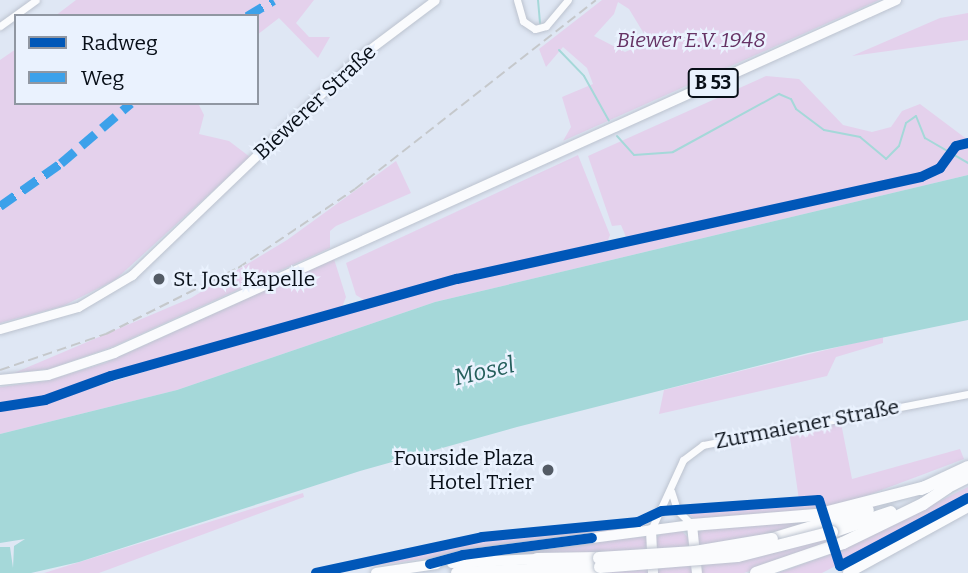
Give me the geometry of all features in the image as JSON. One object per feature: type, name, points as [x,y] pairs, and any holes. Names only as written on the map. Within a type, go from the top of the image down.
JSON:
[{"type":"highway","points":[[457,573],[600,562],[738,556],[827,521],[926,487],[968,467]]},
{"type":"highway","points":[[756,573],[833,547],[923,504],[968,477]]},
{"type":"highway","points":[[692,525],[827,521],[948,487]]},
{"type":"highway","points":[[537,559],[600,562]]},
{"type":"main road","name":"B 53","points":[[0,380],[48,375],[114,353],[896,0]]},
{"type":"main road","points":[[848,573],[968,507]]},
{"type":"main road","points":[[376,573],[430,564],[463,555],[692,525],[697,573]]},
{"type":"main road","name":"Zurmaiener Straße","points":[[651,530],[653,573]]},
{"type":"main road","points":[[430,564],[537,559]]},
{"type":"street","points":[[17,14],[36,0]]},
{"type":"street","name":"Biewerer Straße","points":[[0,329],[78,307],[132,275],[358,58],[435,0]]},
{"type":"street","points":[[517,0],[526,26],[535,29],[546,26],[568,0]]},
{"type":"street","name":"Zurmaiener Straße","points":[[651,530],[683,460],[702,445],[968,394]]},
{"type":"street","points":[[671,491],[677,510],[692,525]]},
{"type":"green space","points":[[76,0],[314,0],[296,23],[309,37],[330,37],[318,58],[279,18],[259,33],[259,14],[58,14]]},
{"type":"green space","name":"Biewer E.V. 1948","points":[[602,0],[879,0],[563,141],[571,127],[562,97],[593,84],[587,68],[563,47],[546,67],[539,49]],"holes":[[[618,2],[629,9],[649,42],[625,52],[594,36],[614,14]]]},
{"type":"green space","points":[[968,13],[968,40],[852,56],[940,18]]},
{"type":"green space","points":[[14,50],[14,105],[199,105],[204,115],[199,134],[229,141],[250,157],[115,280],[63,306],[0,323],[0,60]]},
{"type":"green space","points":[[766,76],[799,79],[843,125],[872,132],[891,127],[902,111],[920,104],[968,140],[968,175],[435,302],[177,390],[0,434],[0,409],[53,400],[354,307],[921,178],[941,169],[947,161],[913,177],[692,226],[626,237],[621,225],[612,226],[588,156]]},
{"type":"green space","points":[[578,155],[610,235],[608,240],[364,300],[356,295],[346,263]]},
{"type":"green space","points":[[396,161],[411,193],[336,226],[330,231],[330,248],[112,347],[49,369],[14,373],[191,298],[287,240]]},
{"type":"green space","points":[[334,259],[346,297],[342,307],[119,370],[51,396],[0,405],[0,387],[46,381],[105,363]]},
{"type":"green space","points":[[883,336],[883,343],[836,357],[827,376],[659,414],[664,390]]},
{"type":"green space","points":[[841,423],[852,479],[960,449],[964,459],[839,506],[823,509],[820,498],[799,500],[789,431]]},
{"type":"green space","points":[[968,487],[968,493],[928,518],[822,573],[778,573],[841,550]]},
{"type":"green space","points":[[303,493],[304,497],[99,573],[44,573]]},
{"type":"green space","points":[[814,503],[820,509],[712,519],[695,519],[686,512]]},
{"type":"green space","points":[[656,515],[640,528],[325,573],[481,541],[638,524]]},
{"type":"green space","points":[[822,519],[831,543],[744,573],[699,573],[696,530]]},
{"type":"green space","points":[[682,531],[690,540],[694,573],[657,573],[655,539],[662,533]]},
{"type":"green space","points":[[647,536],[650,573],[600,573],[473,557]]},
{"type":"water","name":"Mosel","points":[[968,175],[968,320],[808,353],[517,427],[360,471],[79,562],[31,573],[0,573],[0,547],[10,547],[13,568],[14,546],[25,539],[0,543],[0,434],[177,390],[435,302]]},
{"type":"waterway","points":[[538,0],[540,24]]},
{"type":"waterway","points":[[559,50],[584,76],[609,121]]},
{"type":"waterway","points":[[617,136],[634,155],[673,152],[779,94],[791,99],[796,109],[824,130],[860,137],[886,159],[899,146],[906,123],[916,116],[925,138],[968,163]]},
{"type":"railway","points":[[0,370],[106,334],[238,268],[355,189],[596,0]]},
{"type":"marked path","points":[[250,14],[274,0]]},
{"type":"marked path","points":[[0,206],[61,163],[129,105]]},
{"type":"cycle path","points":[[0,407],[45,400],[111,376],[457,279],[921,177],[940,168],[956,146],[968,143]]},
{"type":"cycle path","points":[[316,573],[482,537],[638,522],[662,511],[819,500],[840,566],[968,498]]},
{"type":"cycle path","points":[[430,564],[463,555],[592,538]]},
{"type":"place","name":"St. Jost Kapelle","points":[[159,279]]},
{"type":"place","name":"Fourside Plaza Hotel Trier","points":[[548,470]]}]
